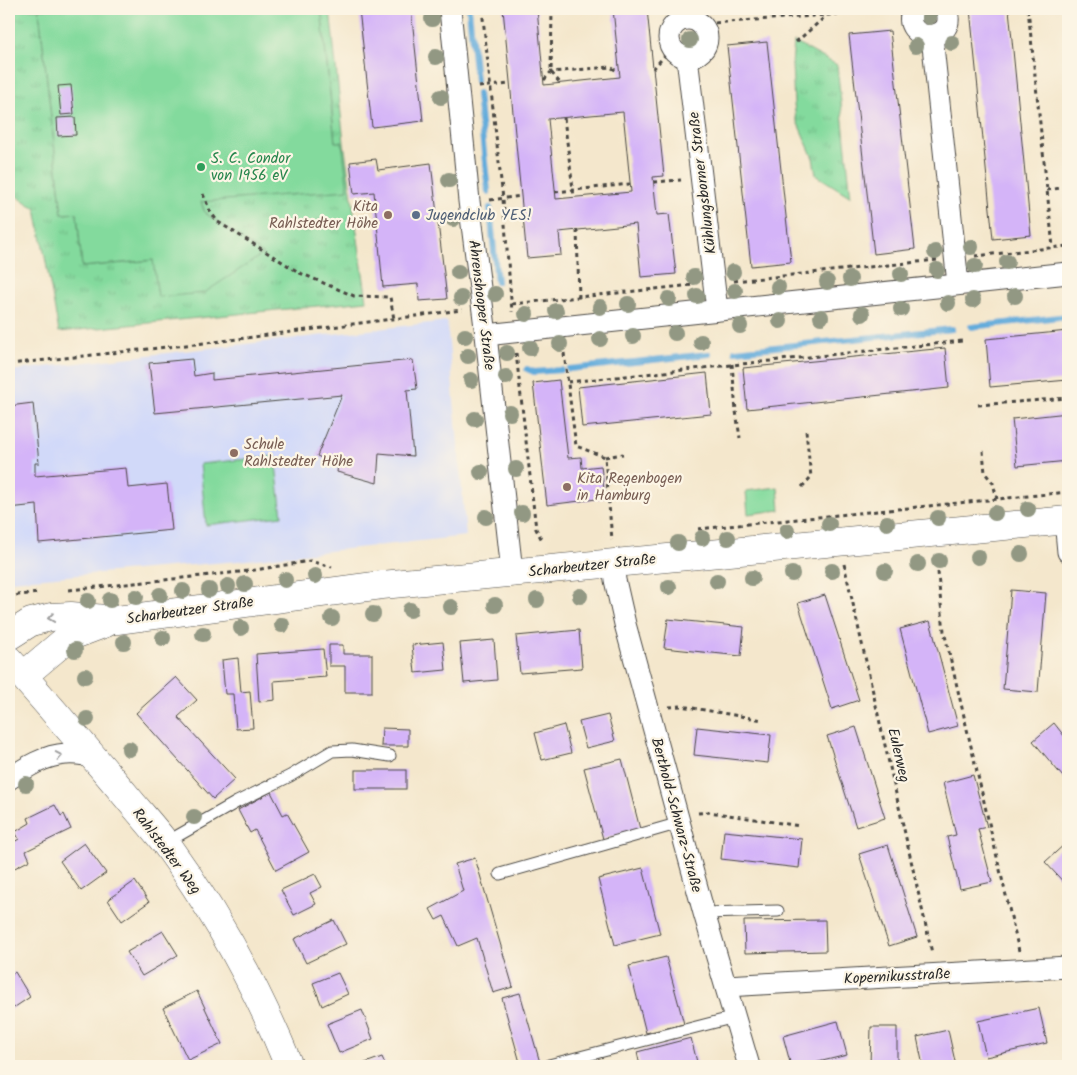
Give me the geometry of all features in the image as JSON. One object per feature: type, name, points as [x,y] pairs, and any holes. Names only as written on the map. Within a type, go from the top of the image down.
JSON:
[{"type":"main road","name":"Scharbeutzer Straße","points":[[16,668],[68,637],[117,620],[382,585],[512,572],[616,551],[839,542],[1067,520]]},
{"type":"main road","name":"Scharbeutzer Straße","points":[[9,636],[31,622],[50,617],[71,616],[117,620]]},
{"type":"main road","name":"Rahlstedter Weg","points":[[16,668],[93,756],[165,843],[203,899],[246,970],[289,1066]]},
{"type":"street","name":"Ahrenshooper Straße","points":[[450,9],[469,201],[483,308],[512,572]]},
{"type":"street","points":[[913,9],[911,18],[915,29],[920,33],[932,36],[942,31],[946,25],[948,20],[946,9]]},
{"type":"street","points":[[680,53],[698,54],[705,44],[706,33],[692,17]]},
{"type":"street","name":"Kühlungsborner Straße","points":[[692,17],[682,20],[673,27],[669,38],[680,53],[702,178],[717,310]]},
{"type":"street","points":[[932,36],[958,284]]},
{"type":"street","points":[[486,335],[1068,273]]},
{"type":"street","points":[[1067,520],[1068,552]]},
{"type":"street","name":"Berthold-Schwarz-Straße","points":[[616,551],[616,587],[704,913],[749,1066]]},
{"type":"street","points":[[9,779],[27,767],[56,755],[93,756]]},
{"type":"street","name":"Kopernikusstraße","points":[[726,986],[1068,967]]},
{"type":"lane","points":[[165,843],[332,751],[352,750],[390,756]]},
{"type":"lane","points":[[500,874],[679,820]]},
{"type":"lane","points":[[704,913],[778,911]]},
{"type":"lane","points":[[549,1065],[735,1017]]},
{"type":"path","points":[[482,9],[503,199],[514,332],[536,529],[543,542]]},
{"type":"path","points":[[552,9],[551,72],[560,83]]},
{"type":"path","points":[[692,17],[827,15],[890,9]]},
{"type":"path","points":[[1028,9],[1053,248]]},
{"type":"path","points":[[796,42],[827,15]]},
{"type":"path","points":[[653,69],[680,53]]},
{"type":"path","points":[[544,80],[551,72],[610,67],[619,72]]},
{"type":"path","points":[[458,88],[510,84]]},
{"type":"path","points":[[564,118],[574,197]]},
{"type":"path","points":[[654,182],[702,178]]},
{"type":"path","points":[[555,192],[630,184]]},
{"type":"path","points":[[1047,190],[1068,187]]},
{"type":"path","points":[[203,194],[210,211],[218,222],[300,273],[354,296],[390,297],[394,320]]},
{"type":"path","points":[[469,201],[521,196]]},
{"type":"path","points":[[577,230],[579,298]]},
{"type":"path","points":[[512,304],[1068,246]]},
{"type":"path","points":[[9,364],[214,342],[483,308]]},
{"type":"path","points":[[568,382],[963,341]]},
{"type":"path","points":[[564,354],[576,446],[605,456],[623,454]]},
{"type":"path","points":[[732,364],[740,438]]},
{"type":"path","points":[[978,405],[1068,398]]},
{"type":"path","points":[[802,487],[811,477],[806,430]]},
{"type":"path","points":[[983,451],[985,473],[993,483],[997,499]]},
{"type":"path","points":[[605,456],[613,543],[616,551]]},
{"type":"path","points":[[692,530],[1068,492]]},
{"type":"path","points":[[936,533],[944,631],[992,832],[1022,969]]},
{"type":"path","name":"Eulerweg","points":[[839,542],[937,974]]},
{"type":"path","points":[[66,590],[249,571],[310,561]]},
{"type":"path","points":[[9,599],[18,595],[47,592]]},
{"type":"path","points":[[650,712],[681,706],[763,720]]},
{"type":"path","points":[[679,820],[693,813],[709,812],[800,826]]},
{"type":"shaded area","name":"Schule Rahlstedter Höhe","points":[[447,321],[466,536],[238,561],[9,581],[9,371]]},
{"type":"green space","points":[[9,9],[39,9],[62,214],[77,213],[82,267],[154,260],[158,297],[263,254],[205,213],[201,202],[342,142],[335,143],[321,9],[330,9],[344,143],[367,301],[59,332],[36,209],[9,191]]},
{"type":"green space","name":"S. C. Condor von 1956 eV","points":[[39,9],[321,9],[335,142],[342,142],[348,190],[201,202],[205,213],[263,254],[204,293],[158,297],[153,260],[82,267],[77,213],[62,214]]},
{"type":"green space","points":[[794,42],[837,65],[851,197],[816,175],[813,158],[796,119],[792,64]]},
{"type":"green space","points":[[275,456],[282,516],[206,525],[200,464]]},
{"type":"green space","points":[[778,487],[780,510],[748,514],[746,491]]},
{"type":"building","points":[[359,9],[411,9],[423,121],[372,127]]},
{"type":"building","points":[[503,9],[537,9],[544,85],[620,77],[613,9],[647,9],[664,176],[653,177],[657,215],[669,214],[676,274],[641,277],[636,224],[559,232],[561,255],[527,258]],"holes":[[[623,112],[631,192],[556,199],[548,119]]]},
{"type":"building","points":[[970,9],[1009,9],[1031,235],[993,239]]},
{"type":"building","points":[[890,31],[915,249],[874,254],[849,35]]},
{"type":"building","points":[[767,42],[791,262],[751,266],[727,46]]},
{"type":"building","points":[[71,85],[74,114],[61,115],[58,86]]},
{"type":"building","points":[[75,117],[76,135],[58,136],[57,118]]},
{"type":"building","points":[[376,159],[378,170],[431,163],[447,299],[419,301],[418,284],[383,287],[374,192],[354,194],[350,162]]},
{"type":"building","points":[[1068,331],[1068,380],[990,387],[986,339]]},
{"type":"building","points":[[945,348],[949,388],[747,409],[743,368]]},
{"type":"building","points":[[192,359],[194,376],[212,373],[212,380],[413,360],[417,389],[407,390],[413,456],[379,453],[377,483],[337,472],[338,465],[317,456],[342,395],[155,413],[149,363]]},
{"type":"building","points":[[707,373],[711,414],[582,427],[578,387]]},
{"type":"building","points":[[559,380],[568,458],[581,457],[582,468],[601,466],[605,498],[547,505],[533,383]]},
{"type":"building","points":[[33,403],[39,463],[35,463],[35,476],[126,468],[128,488],[167,484],[172,530],[39,543],[37,505],[9,508],[9,406]]},
{"type":"building","points":[[1068,413],[1068,461],[1017,466],[1012,419]]},
{"type":"building","points":[[1011,590],[1046,593],[1038,692],[1003,689]]},
{"type":"building","points":[[825,595],[859,700],[832,709],[798,603]]},
{"type":"building","points":[[668,619],[744,627],[741,656],[664,648]]},
{"type":"building","points":[[930,621],[958,726],[928,734],[900,629]]},
{"type":"building","points":[[579,630],[582,668],[520,673],[516,636]]},
{"type":"building","points":[[494,640],[497,680],[464,683],[460,643]]},
{"type":"building","points":[[443,642],[446,670],[415,673],[412,645]]},
{"type":"building","points":[[329,645],[343,645],[343,654],[372,654],[372,692],[345,692],[345,666],[329,666]]},
{"type":"building","points":[[323,649],[326,677],[274,681],[275,700],[259,702],[256,654]]},
{"type":"building","points":[[238,658],[241,692],[250,691],[253,728],[236,729],[233,694],[225,694],[222,660]]},
{"type":"building","points":[[176,677],[197,700],[178,717],[235,779],[213,799],[136,713]]},
{"type":"building","points":[[608,715],[615,741],[586,748],[579,722]]},
{"type":"building","points":[[1054,723],[1068,741],[1068,783],[1033,741]]},
{"type":"building","points":[[564,725],[571,753],[542,760],[535,733]]},
{"type":"building","points":[[697,727],[771,735],[768,763],[694,755]]},
{"type":"building","points":[[856,727],[885,818],[856,827],[827,736]]},
{"type":"building","points":[[382,728],[408,729],[408,746],[381,746]]},
{"type":"building","points":[[622,759],[640,829],[603,839],[584,768]]},
{"type":"building","points":[[355,770],[406,770],[406,789],[355,789]]},
{"type":"building","points":[[973,775],[987,827],[978,829],[992,882],[960,889],[947,837],[956,835],[943,783]]},
{"type":"building","points":[[271,792],[283,815],[287,813],[309,852],[276,870],[255,830],[250,833],[238,810]]},
{"type":"building","points":[[55,805],[61,816],[64,814],[71,829],[26,851],[30,860],[9,871],[9,845],[19,839],[15,832],[30,823],[28,818]]},
{"type":"building","points":[[724,831],[802,839],[799,868],[721,859]]},
{"type":"building","points":[[84,843],[106,873],[81,891],[60,861]]},
{"type":"building","points":[[1066,843],[1068,845],[1068,887],[1045,862]]},
{"type":"building","points":[[888,845],[917,937],[889,946],[859,854]]},
{"type":"building","points":[[475,858],[513,987],[493,993],[477,938],[458,946],[444,916],[436,920],[430,909],[463,891],[455,864]]},
{"type":"building","points":[[643,868],[660,934],[615,945],[598,879]]},
{"type":"building","points":[[315,874],[322,887],[310,893],[316,904],[294,915],[281,890]]},
{"type":"building","points":[[135,881],[149,902],[122,921],[108,900]]},
{"type":"building","points":[[334,920],[346,944],[306,963],[294,939]]},
{"type":"building","points":[[825,920],[826,951],[745,953],[744,921]]},
{"type":"building","points":[[163,931],[178,955],[142,976],[127,952]]},
{"type":"building","points":[[666,957],[684,1024],[646,1033],[629,966]]},
{"type":"building","points":[[15,972],[30,997],[9,1011],[9,976]]},
{"type":"building","points":[[338,973],[348,994],[322,1006],[313,983]]},
{"type":"building","points":[[197,991],[222,1044],[188,1060],[163,1008]]},
{"type":"building","points":[[520,993],[541,1066],[521,1066],[502,998]]},
{"type":"building","points":[[1039,1008],[1047,1043],[986,1057],[978,1021]]},
{"type":"building","points":[[362,1010],[373,1039],[339,1053],[327,1024]]},
{"type":"building","points":[[838,1021],[847,1055],[802,1066],[791,1066],[783,1036]]},
{"type":"building","points":[[871,1027],[897,1027],[897,1066],[870,1066]]},
{"type":"building","points":[[948,1030],[956,1066],[923,1066],[917,1037]]},
{"type":"building","points":[[691,1038],[698,1066],[640,1066],[637,1052]]},
{"type":"building","points":[[382,1057],[386,1066],[357,1066]]},
{"type":"waterway","points":[[469,9],[476,81]]},
{"type":"waterway","points":[[478,94],[488,192]]},
{"type":"waterway","points":[[490,208],[497,282]]},
{"type":"waterway","points":[[971,327],[1068,316]]},
{"type":"waterway","points":[[735,351],[952,329]]},
{"type":"waterway","points":[[569,369],[709,354]]},
{"type":"waterway","points":[[527,369],[534,372],[561,370]]},
{"type":"place","name":"S. C. Condor von 1956 eV","points":[[201,167]]},
{"type":"place","name":"Kita Rahlstedter Höhe","points":[[388,215]]},
{"type":"place","name":"Jugendclub YES!","points":[[416,215]]},
{"type":"place","name":"Schule Rahlstedter Höhe","points":[[234,453]]},
{"type":"place","name":"Kita Regenbogen in Hamburg","points":[[567,487]]}]
